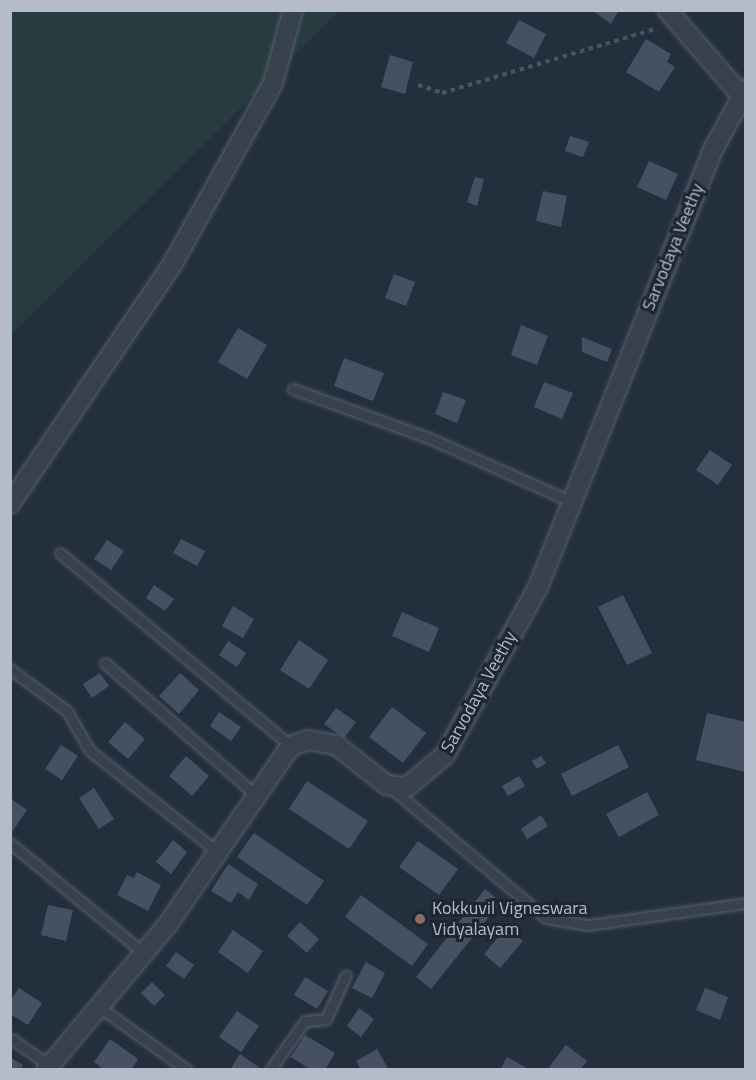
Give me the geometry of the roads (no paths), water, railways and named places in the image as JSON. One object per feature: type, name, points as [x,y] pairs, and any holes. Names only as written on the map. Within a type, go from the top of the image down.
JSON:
[{"type":"street","points":[[10,504],[173,263],[273,82],[293,10]]},
{"type":"street","points":[[672,16],[744,95]]},
{"type":"street","name":"Sarvodaya Veethy","points":[[387,785],[407,787],[445,755],[538,587],[570,501],[714,148],[744,95]]},
{"type":"street","points":[[48,1067],[144,953],[218,852],[291,746],[308,740],[336,745],[387,785]]},
{"type":"lane","points":[[293,389],[429,438],[570,501]]},
{"type":"lane","points":[[60,553],[291,746]]},
{"type":"lane","points":[[105,663],[256,796]]},
{"type":"lane","points":[[10,669],[67,711],[90,751],[218,852]]},
{"type":"lane","points":[[387,785],[546,918],[588,925],[746,903]]},
{"type":"lane","points":[[10,843],[144,953]]},
{"type":"lane","points":[[270,1070],[305,1021],[326,1019],[346,975]]},
{"type":"lane","points":[[98,1006],[187,1070]]},
{"type":"lane","points":[[10,1038],[48,1067]]},
{"type":"place","name":"Kokkuvil Vigneswara Vidyalayam","points":[[420,919]]}]
